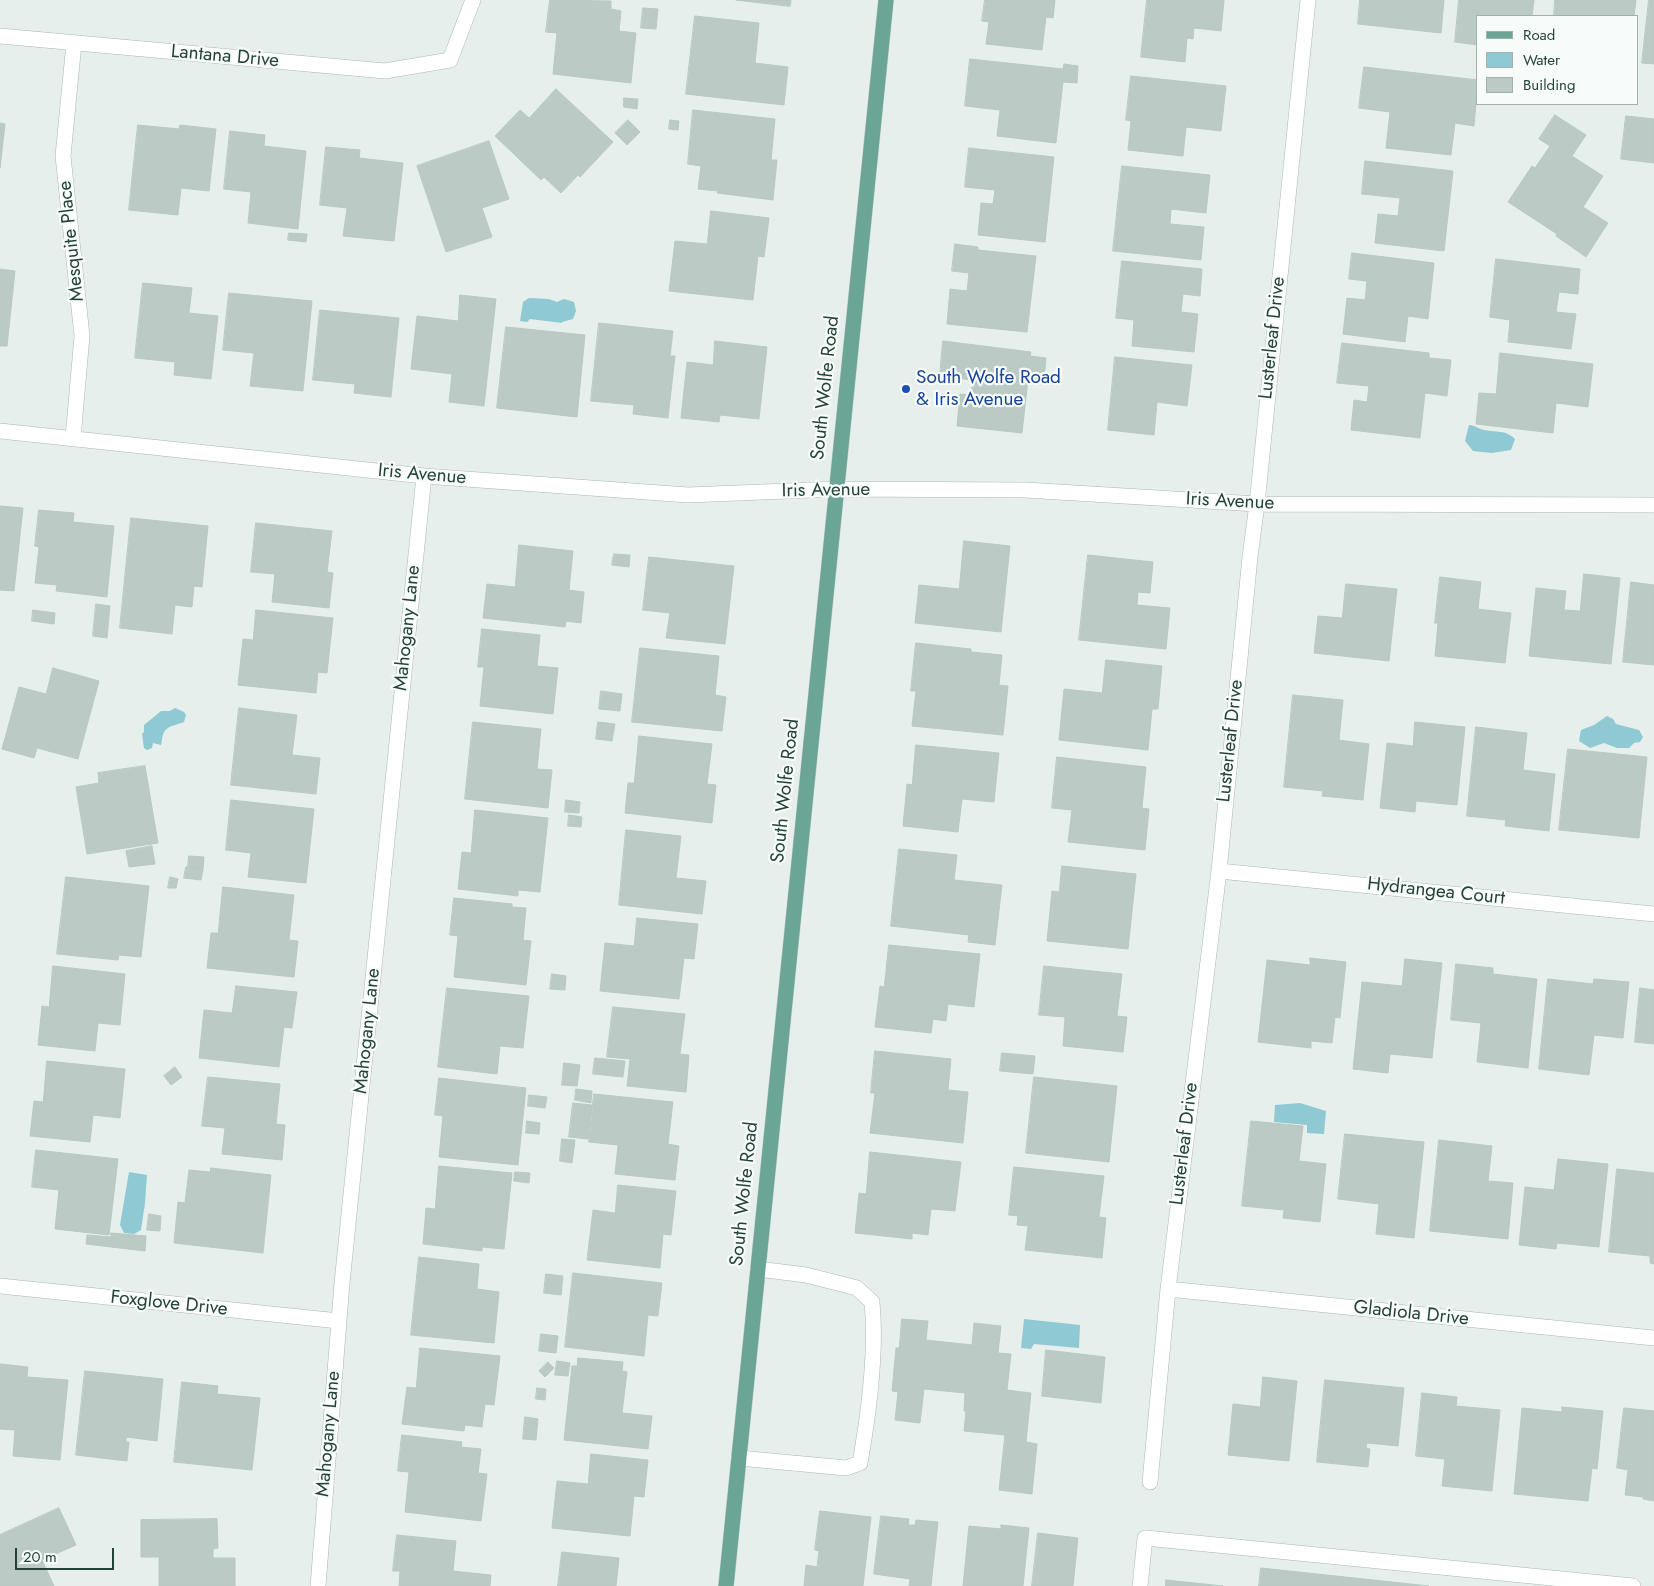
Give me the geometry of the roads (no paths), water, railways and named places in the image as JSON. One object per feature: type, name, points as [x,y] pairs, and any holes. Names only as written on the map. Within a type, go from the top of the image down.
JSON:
[{"type":"main road","name":"South Wolfe Road","points":[[726,1586],[886,0]]},
{"type":"street","name":"Lantana Drive","points":[[0,36],[385,71],[450,60],[473,0]]},
{"type":"street","name":"Lusterleaf Drive","points":[[1150,1482],[1168,1289],[1219,871],[1308,0]]},
{"type":"street","name":"Mesquite Place","points":[[73,438],[82,336],[63,156],[74,43]]},
{"type":"street","name":"Iris Avenue","points":[[0,431],[424,476],[688,495],[836,490],[1026,490],[1257,504],[1654,505]]},
{"type":"street","name":"Mahogany Lane","points":[[318,1586],[339,1321],[424,476]]},
{"type":"street","name":"Hydrangea Court","points":[[1219,871],[1654,914]]},
{"type":"street","points":[[739,1458],[846,1468],[860,1463],[873,1358],[875,1327],[872,1302],[857,1288],[806,1275],[758,1268]]},
{"type":"street","name":"Foxglove Drive","points":[[0,1286],[339,1321]]},
{"type":"street","name":"Gladiola Drive","points":[[1168,1289],[1654,1338]]},
{"type":"street","points":[[1140,1586],[1145,1538],[1633,1586]]},
{"type":"water","points":[[529,298],[549,299],[557,302],[564,299],[574,302],[576,311],[573,319],[562,323],[530,319],[527,322],[520,321],[523,302]]},
{"type":"water","points":[[1469,425],[1511,436],[1515,439],[1511,450],[1492,453],[1473,451],[1465,441]]},
{"type":"water","points":[[175,708],[186,715],[184,722],[164,732],[161,745],[153,743],[152,748],[147,750],[144,748],[142,734],[144,732],[144,725],[161,711],[170,711]]},
{"type":"water","points":[[1607,716],[1613,719],[1616,724],[1639,730],[1643,737],[1640,742],[1634,743],[1629,748],[1617,748],[1604,743],[1590,748],[1579,741],[1581,730],[1594,725]]},
{"type":"water","points":[[1300,1103],[1326,1111],[1324,1134],[1307,1133],[1307,1125],[1274,1122],[1275,1105]]},
{"type":"water","points":[[129,1172],[147,1175],[141,1230],[134,1234],[124,1233],[120,1225]]},
{"type":"water","points":[[1024,1319],[1080,1325],[1079,1348],[1034,1344],[1031,1349],[1021,1348]]},
{"type":"place","name":"South Wolfe Road & Iris Avenue","points":[[906,389]]}]
